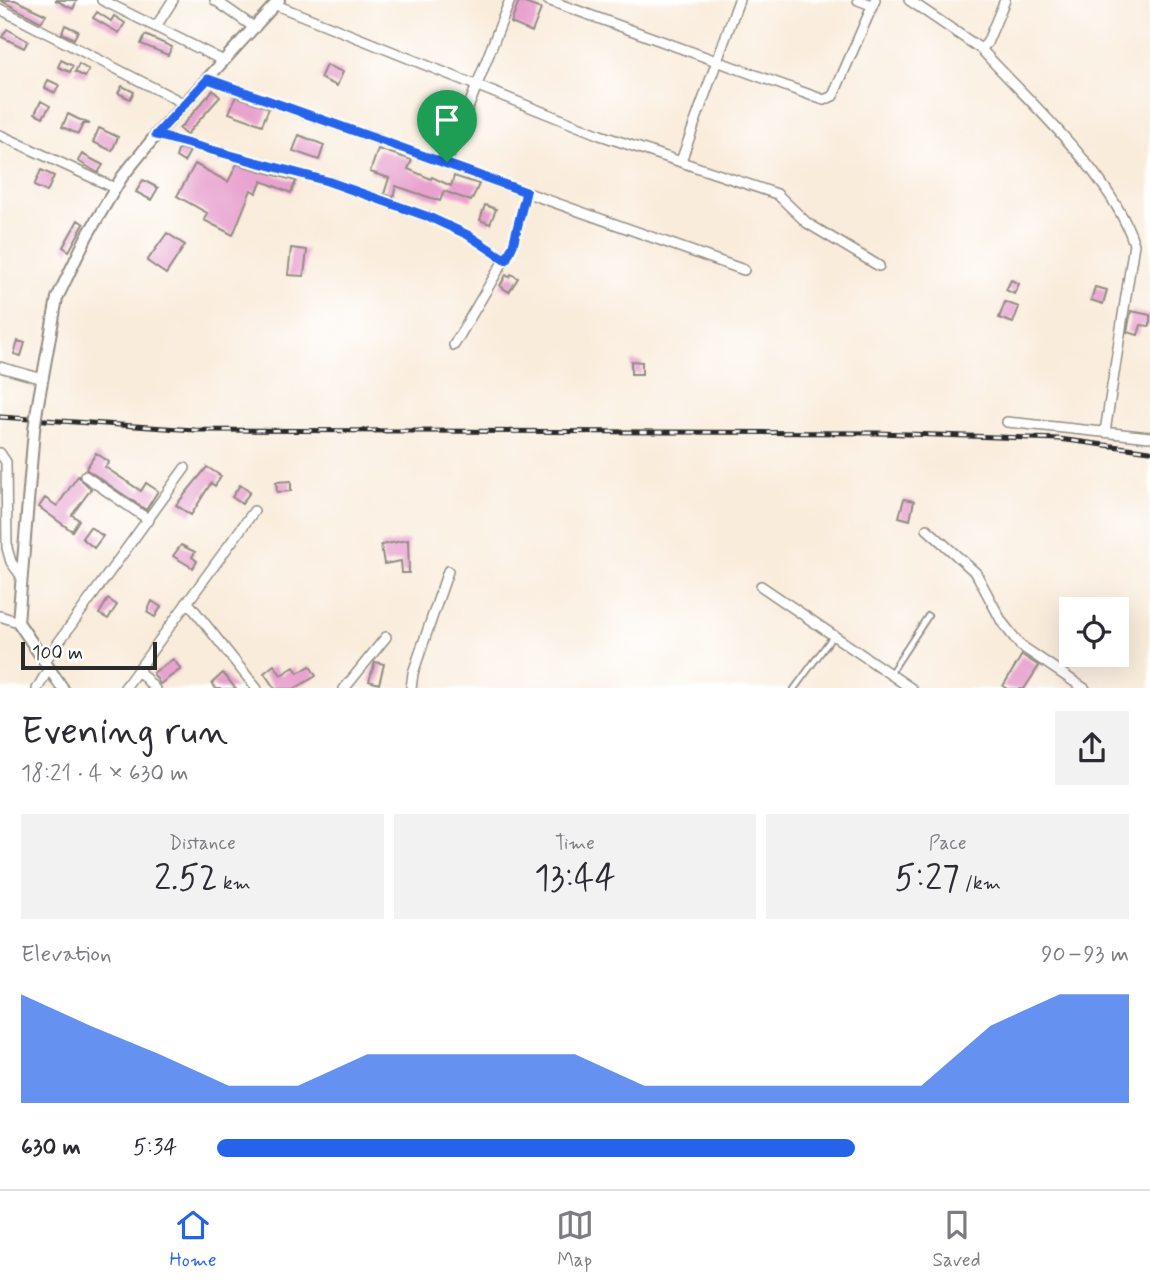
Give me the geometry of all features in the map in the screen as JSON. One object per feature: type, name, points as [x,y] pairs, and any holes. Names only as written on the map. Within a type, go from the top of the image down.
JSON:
[{"type":"street","points":[[102,0],[157,25],[224,61]]},
{"type":"street","points":[[157,25],[173,0]]},
{"type":"street","points":[[215,0],[255,27]]},
{"type":"street","points":[[447,162],[509,0]]},
{"type":"street","points":[[548,0],[715,63],[829,100],[873,3],[858,0]]},
{"type":"street","points":[[681,161],[739,0]]},
{"type":"street","points":[[909,0],[981,49],[1083,160],[1108,192],[1127,223],[1133,244],[1105,432]]},
{"type":"street","points":[[981,49],[987,43],[1005,0]]},
{"type":"street","points":[[18,622],[34,430],[57,298],[87,236],[115,188],[156,135],[278,3],[476,87],[600,135],[778,194],[807,223],[879,266]]},
{"type":"street","points":[[0,9],[185,104]]},
{"type":"street","points":[[208,79],[744,270]]},
{"type":"street","points":[[0,135],[115,188]]},
{"type":"street","points":[[156,135],[327,181],[429,217],[468,235],[506,260]]},
{"type":"street","points":[[454,345],[506,260],[513,245],[526,192]]},
{"type":"street","points":[[0,368],[43,379]]},
{"type":"street","points":[[1007,422],[1150,437]]},
{"type":"street","points":[[0,453],[6,462],[7,548],[11,562],[22,577]]},
{"type":"street","points":[[37,688],[47,665],[185,468]]},
{"type":"street","points":[[85,476],[149,520]]},
{"type":"street","points":[[124,688],[254,511]]},
{"type":"street","points":[[927,529],[976,573],[1002,622],[1020,645],[1085,688]]},
{"type":"street","points":[[411,688],[413,673],[448,571]]},
{"type":"street","points":[[761,586],[912,688]]},
{"type":"street","points":[[187,601],[257,688]]},
{"type":"street","points":[[0,616],[18,622],[63,688]]},
{"type":"street","points":[[344,688],[386,636]]},
{"type":"street","points":[[138,670],[155,688]]},
{"type":"lane","points":[[890,674],[928,616]]},
{"type":"lane","points":[[794,688],[833,635]]},
{"type":"building","points":[[0,0],[15,0],[46,15],[41,22]]},
{"type":"building","points":[[55,0],[77,0],[73,9]]},
{"type":"building","points":[[519,1],[541,9],[532,32],[511,23]]},
{"type":"building","points":[[97,12],[111,21],[114,16],[125,23],[119,33],[93,18]]},
{"type":"building","points":[[65,25],[78,31],[74,39],[62,33]]},
{"type":"building","points":[[7,29],[28,41],[24,48],[2,37]]},
{"type":"building","points":[[145,35],[172,47],[168,55],[141,44]]},
{"type":"building","points":[[61,60],[73,66],[70,72],[58,67]]},
{"type":"building","points":[[79,64],[89,70],[85,77],[75,72]]},
{"type":"building","points":[[326,65],[343,72],[337,86],[320,78]]},
{"type":"building","points":[[48,80],[59,85],[55,93],[45,88]]},
{"type":"building","points":[[122,86],[134,92],[130,99],[118,93]]},
{"type":"building","points":[[213,90],[220,97],[186,135],[179,129]]},
{"type":"building","points":[[236,96],[269,108],[262,125],[229,113]]},
{"type":"building","points":[[41,101],[50,106],[43,117],[35,113]]},
{"type":"building","points":[[68,114],[90,124],[83,124],[78,134],[62,127]]},
{"type":"building","points":[[99,128],[118,137],[112,151],[93,142]]},
{"type":"building","points":[[299,135],[324,145],[319,160],[293,151]]},
{"type":"building","points":[[179,148],[190,151],[184,162],[176,157]]},
{"type":"building","points":[[378,149],[412,160],[408,169],[451,186],[454,176],[479,184],[471,201],[444,191],[440,201],[396,186],[393,197],[384,194],[389,178],[370,172]]},
{"type":"building","points":[[82,154],[103,165],[98,173],[78,161]]},
{"type":"building","points":[[195,164],[228,182],[237,164],[296,181],[291,193],[262,181],[256,193],[251,190],[233,235],[204,220],[207,213],[177,196]]},
{"type":"building","points":[[41,170],[54,176],[47,192],[34,186]]},
{"type":"building","points":[[143,180],[158,188],[151,200],[136,192]]},
{"type":"building","points":[[485,205],[496,209],[490,224],[480,220]]},
{"type":"building","points":[[78,220],[84,224],[69,251],[63,247]]},
{"type":"building","points":[[167,233],[185,245],[166,274],[147,261]]},
{"type":"building","points":[[291,248],[307,250],[304,276],[288,275]]},
{"type":"building","points":[[511,274],[518,278],[509,292],[500,286],[506,275],[509,277]]},
{"type":"building","points":[[1011,280],[1019,284],[1014,294],[1006,290]]},
{"type":"building","points":[[1095,287],[1107,290],[1103,304],[1091,300]]},
{"type":"building","points":[[1005,302],[1019,307],[1013,323],[999,318]]},
{"type":"building","points":[[1131,311],[1150,315],[1150,326],[1141,325],[1138,335],[1127,332]]},
{"type":"building","points":[[18,341],[25,343],[21,356],[14,354]]},
{"type":"building","points":[[631,361],[642,362],[642,374],[631,374]]},
{"type":"building","points":[[96,453],[109,462],[105,467],[141,491],[146,483],[158,491],[146,510],[86,469]]},
{"type":"building","points":[[207,467],[221,476],[215,486],[211,483],[191,515],[176,505]]},
{"type":"building","points":[[78,476],[91,489],[72,515],[79,520],[72,531],[39,507],[45,498],[57,506]]},
{"type":"building","points":[[291,481],[291,491],[277,492],[276,482]]},
{"type":"building","points":[[240,485],[250,492],[242,504],[232,497]]},
{"type":"building","points":[[904,499],[914,501],[910,520],[899,517]]},
{"type":"building","points":[[90,527],[103,536],[94,548],[82,538]]},
{"type":"building","points":[[408,540],[409,573],[402,573],[401,561],[384,564],[381,545]]},
{"type":"building","points":[[181,545],[195,552],[192,557],[197,561],[193,568],[173,556]]},
{"type":"building","points":[[108,599],[117,605],[108,619],[99,614]]},
{"type":"building","points":[[152,601],[161,607],[155,617],[147,612]]},
{"type":"building","points":[[1022,655],[1039,666],[1025,688],[1003,686]]},
{"type":"building","points":[[173,659],[181,669],[160,684],[153,673]]},
{"type":"building","points":[[375,662],[384,664],[379,684],[369,681]]},
{"type":"building","points":[[274,665],[281,675],[294,667],[298,673],[310,666],[316,676],[296,688],[274,688],[264,673]]},
{"type":"building","points":[[223,673],[235,688],[215,688],[212,683]]},
{"type":"railway","points":[[0,417],[195,430],[878,433],[1059,439],[1150,451]]},
{"type":"route","points":[[208,79],[447,162],[526,192],[513,245],[506,260],[468,235],[429,217],[327,181],[156,135],[208,79]]}]
